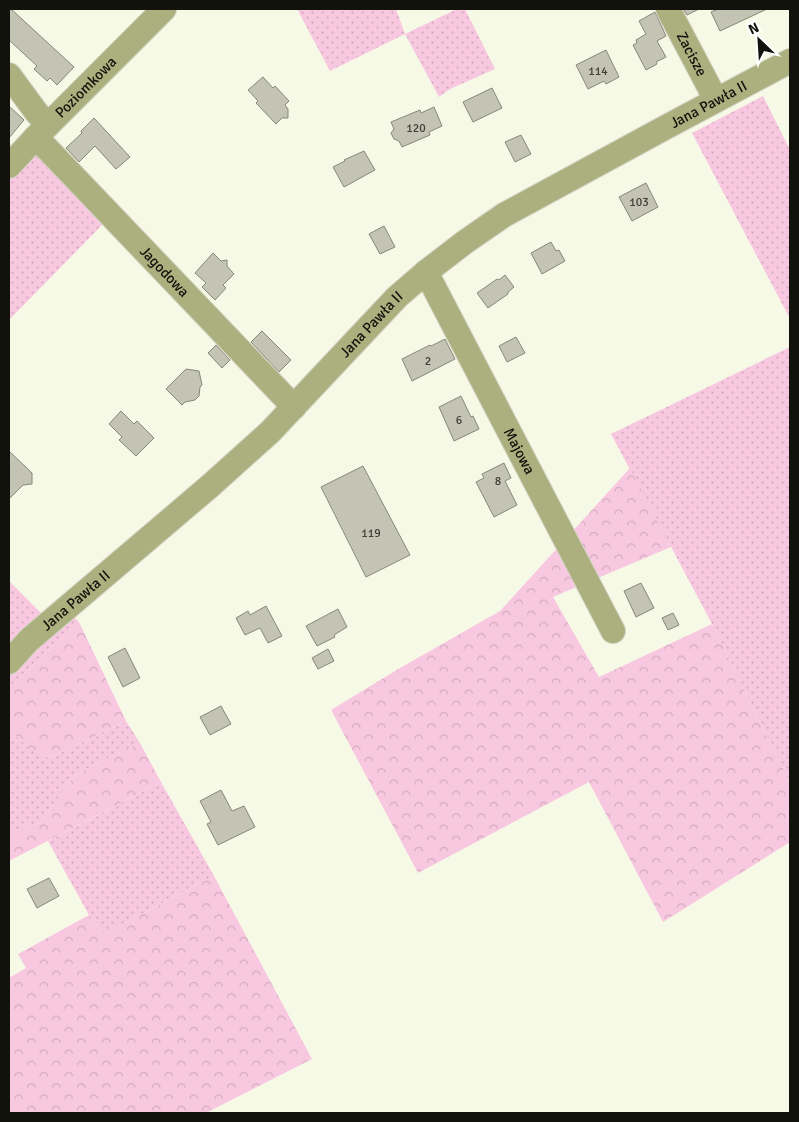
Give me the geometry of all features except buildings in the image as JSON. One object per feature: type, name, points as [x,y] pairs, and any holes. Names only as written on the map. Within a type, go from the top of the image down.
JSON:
[{"type":"street","name":"Poziomkowa","points":[[9,166],[164,9]]},
{"type":"street","name":"Zacisze","points":[[668,9],[716,100]]},
{"type":"street","name":"Jana Pawła II","points":[[9,662],[29,640],[210,486],[270,432],[398,297],[426,272],[504,215],[790,61]]},
{"type":"street","name":"Jagodowa","points":[[9,75],[36,113],[42,131],[294,407]]},
{"type":"street","name":"Majowa","points":[[426,272],[613,631]]},
{"type":"green space","points":[[297,9],[396,9],[405,34],[330,71]]},
{"type":"green space","points":[[457,9],[465,9],[495,69],[450,89],[439,97],[405,34]]},
{"type":"green space","points":[[763,96],[790,150],[790,319],[692,133]]},
{"type":"green space","points":[[39,152],[106,221],[9,320],[9,174],[28,154]]},
{"type":"green space","points":[[790,347],[790,783],[712,624],[611,434]]},
{"type":"green space","points":[[630,468],[671,547],[553,597],[599,677],[712,624],[790,783],[790,842],[663,922],[589,782],[418,873],[331,710],[500,611]]},
{"type":"green space","points":[[9,581],[42,614],[9,643]]},
{"type":"green space","points":[[72,615],[79,622],[9,688],[10,674]]},
{"type":"green space","points":[[79,622],[126,721],[49,758],[31,749],[9,730],[9,688]]},
{"type":"green space","points":[[126,721],[140,743],[76,774],[40,823],[16,830],[9,827],[9,730],[31,749],[49,758]]},
{"type":"green space","points":[[140,743],[161,782],[9,861],[9,827],[16,830],[40,823],[76,774]]},
{"type":"green space","points":[[161,782],[214,876],[104,934],[89,915],[48,841]]},
{"type":"green space","points":[[214,876],[312,1059],[206,1113],[10,1113],[9,978],[26,968],[18,954],[89,915],[104,934]]}]
